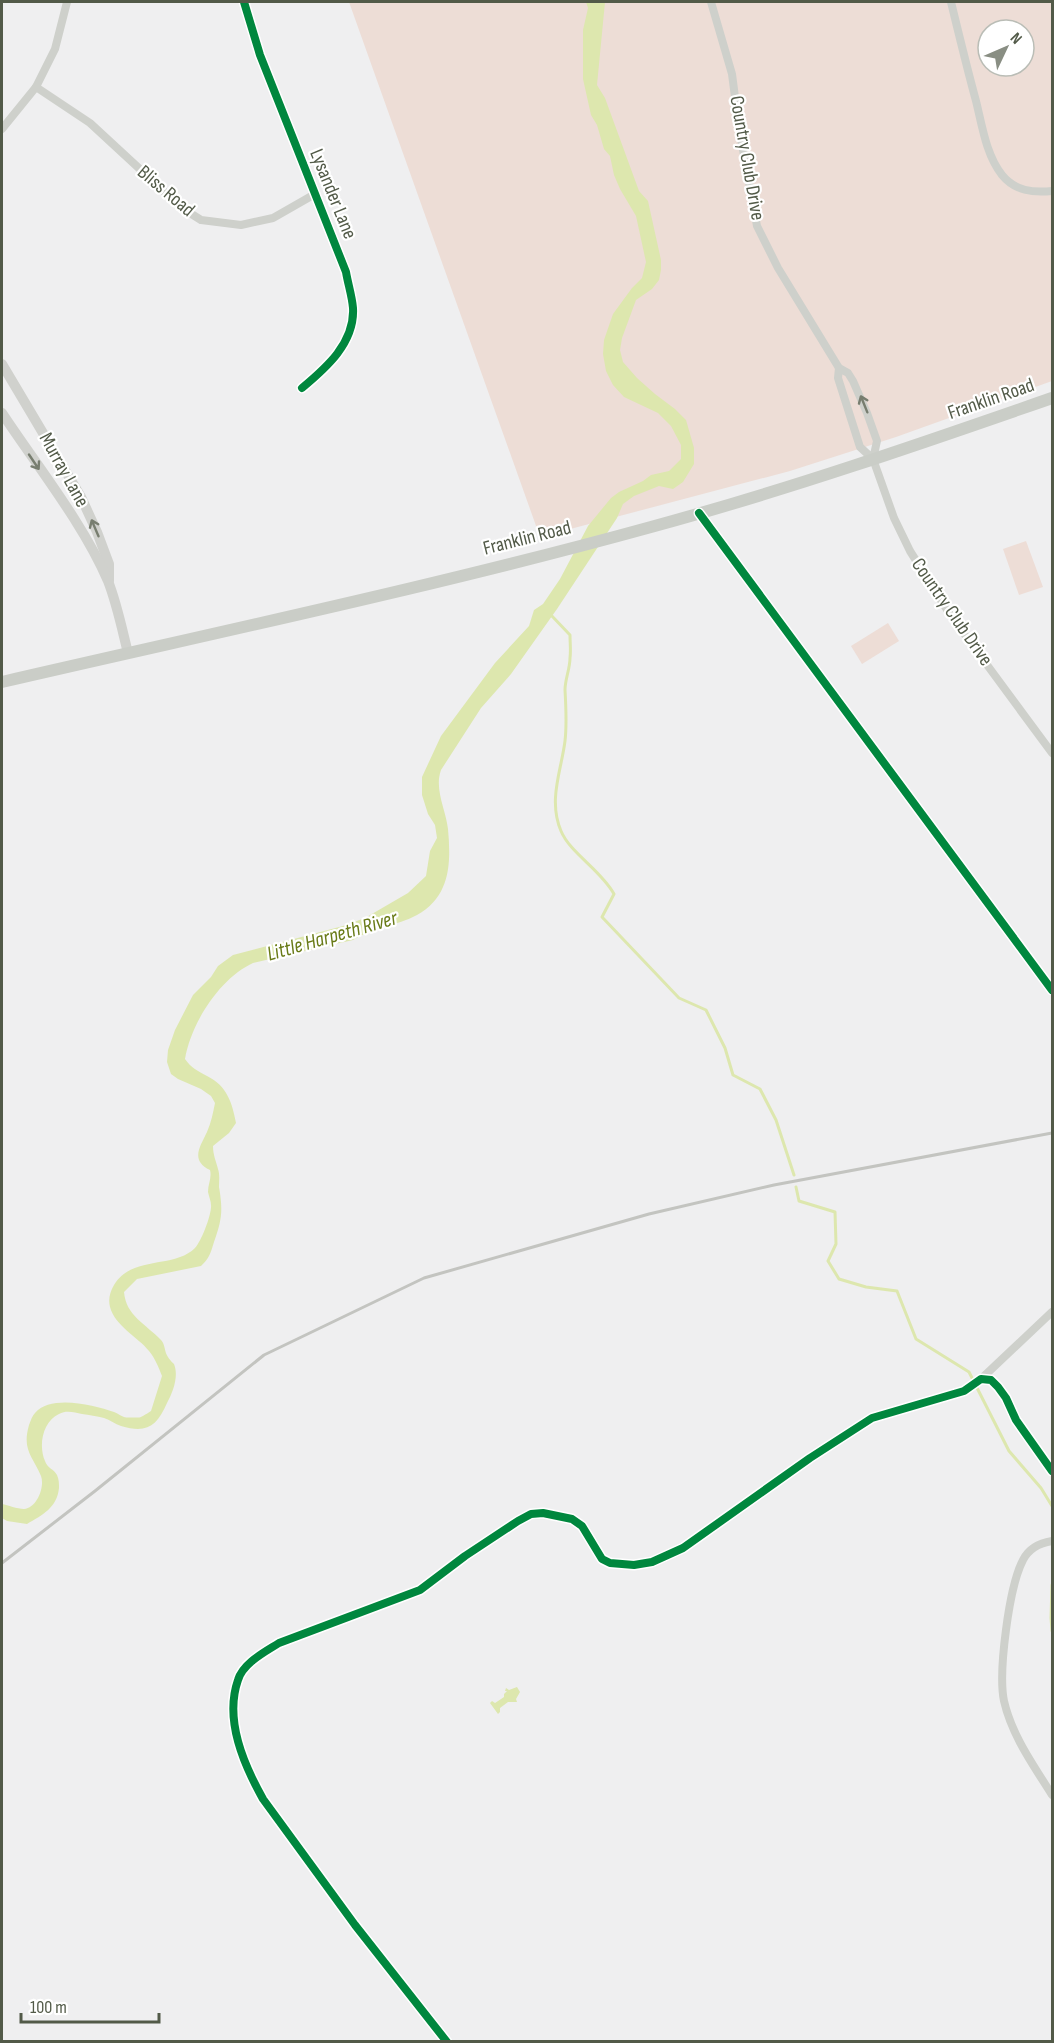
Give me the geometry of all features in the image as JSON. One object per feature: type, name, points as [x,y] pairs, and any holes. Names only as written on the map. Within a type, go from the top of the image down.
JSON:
[{"type":"main road","name":"Murray Lane","points":[[2,364],[81,497],[109,564],[109,584]]},
{"type":"main road","name":"Franklin Road","points":[[2,682],[268,622],[541,556],[650,527],[791,486],[1053,398]]},
{"type":"main road","name":"Murray Lane","points":[[2,413],[86,539],[109,584],[128,652]]},
{"type":"street","points":[[2,129],[36,87],[55,49],[67,2]]},
{"type":"street","name":"Lysander Lane","points":[[244,2],[260,55],[346,272],[353,309],[349,337],[326,368],[302,388]]},
{"type":"street","name":"Country Club Drive","points":[[711,2],[732,74],[754,214],[759,232],[839,369],[848,373],[854,381],[877,441],[873,459]]},
{"type":"street","points":[[951,2],[987,145],[998,168],[1007,180],[1020,189],[1036,192],[1053,191]]},
{"type":"street","name":"Bliss Road","points":[[36,87],[90,123],[182,208],[201,220],[241,225],[273,218],[315,195]]},
{"type":"street","name":"Country Club Drive","points":[[839,369],[838,378],[860,447],[873,459],[902,536],[932,587],[1053,753]]},
{"type":"street","points":[[699,513],[1053,990]]},
{"type":"street","points":[[447,2042],[262,1799],[239,1746],[233,1711],[238,1679],[246,1667],[279,1643],[420,1590],[465,1556],[531,1514],[543,1513],[572,1519],[582,1526],[602,1559],[610,1563],[634,1565],[652,1562],[683,1548],[810,1458],[872,1418],[964,1391],[981,1379],[1053,1312]]},
{"type":"street","points":[[981,1379],[991,1380],[998,1387],[1016,1420],[1053,1471]]},
{"type":"street","points":[[1053,1541],[1041,1543],[1031,1549],[1023,1560],[1014,1588],[1007,1624],[1003,1665],[1004,1700],[1014,1731],[1053,1795]]},
{"type":"shaded area","points":[[349,2],[1052,2],[1052,381],[896,437],[790,471],[540,537]]},
{"type":"shaded area","points":[[1026,541],[1043,587],[1019,595],[1003,549]]},
{"type":"shaded area","points":[[888,623],[899,641],[862,664],[851,646]]},
{"type":"water","points":[[586,2],[605,2],[597,85],[605,98],[639,191],[648,201],[661,260],[659,280],[652,289],[636,300],[620,350],[623,362],[637,378],[686,420],[694,448],[694,464],[683,482],[673,489],[659,486],[634,496],[623,504],[617,518],[557,609],[511,674],[481,708],[441,770],[439,785],[447,822],[449,854],[443,888],[437,898],[417,915],[353,940],[253,963],[229,979],[209,1003],[188,1045],[185,1059],[192,1067],[214,1080],[224,1090],[233,1108],[236,1123],[229,1133],[213,1146],[219,1171],[221,1215],[219,1227],[209,1255],[201,1266],[137,1279],[124,1292],[133,1314],[164,1345],[168,1357],[174,1364],[175,1384],[159,1417],[150,1426],[144,1428],[130,1428],[104,1418],[73,1412],[62,1413],[54,1417],[43,1434],[42,1448],[46,1463],[58,1478],[58,1495],[48,1510],[27,1524],[7,1521],[2,1518],[2,1504],[21,1509],[29,1508],[41,1491],[41,1476],[27,1447],[27,1434],[32,1418],[42,1407],[62,1402],[84,1404],[132,1419],[151,1411],[162,1376],[149,1351],[117,1320],[110,1307],[109,1298],[114,1285],[131,1270],[176,1258],[195,1248],[210,1215],[211,1203],[208,1192],[210,1170],[200,1162],[198,1153],[210,1125],[215,1103],[211,1096],[201,1089],[171,1074],[167,1062],[168,1050],[175,1030],[193,995],[211,977],[218,966],[233,955],[365,918],[408,893],[426,876],[430,851],[437,838],[435,825],[428,814],[422,795],[422,777],[441,736],[495,663],[529,626],[534,610],[543,604],[560,579],[588,526],[611,498],[651,475],[669,471],[681,459],[681,445],[671,426],[658,413],[624,397],[613,385],[606,371],[603,354],[604,340],[613,314],[642,278],[646,262],[636,216],[620,189],[610,156],[604,149],[597,125],[591,115],[583,79],[583,30],[588,8]]},
{"type":"water","points":[[517,1687],[520,1692],[516,1699],[517,1702],[508,1702],[500,1708],[498,1714],[490,1703],[492,1701],[495,1703],[504,1697],[506,1688],[509,1690]]},
{"type":"waterway","points":[[551,615],[570,635],[570,662],[565,690],[566,735],[555,797],[557,820],[561,831],[571,847],[602,877],[614,894],[602,917],[679,998],[706,1010],[725,1048],[733,1075],[760,1089],[776,1120],[794,1175]]},
{"type":"waterway","points":[[796,1187],[799,1201],[835,1212],[836,1244],[828,1261],[839,1279],[866,1287],[897,1291],[916,1339],[969,1372],[1009,1451],[1041,1488],[1052,1506]]},
{"type":"waterway","name":"Little Harpeth River","points":[[125,1419],[139,1419]]},
{"type":"waterway","points":[[1052,1585],[1052,1631]]},
{"type":"railway","points":[[2,1563],[264,1355],[424,1278],[649,1214],[774,1185],[1052,1133]]},
{"type":"cycle path","points":[[244,2],[260,55],[346,272],[353,308],[349,332],[337,354],[302,388]]},
{"type":"cycle path","points":[[699,513],[1052,990]]},
{"type":"cycle path","points":[[447,2042],[355,1925],[263,1799],[256,1786],[238,1742],[233,1711],[238,1680],[249,1663],[279,1643],[420,1590],[465,1556],[531,1514],[543,1513],[572,1519],[582,1526],[602,1559],[610,1563],[634,1565],[652,1562],[683,1548],[810,1458],[872,1418],[964,1391],[981,1379],[991,1380],[998,1387],[1016,1420],[1052,1471]]}]
